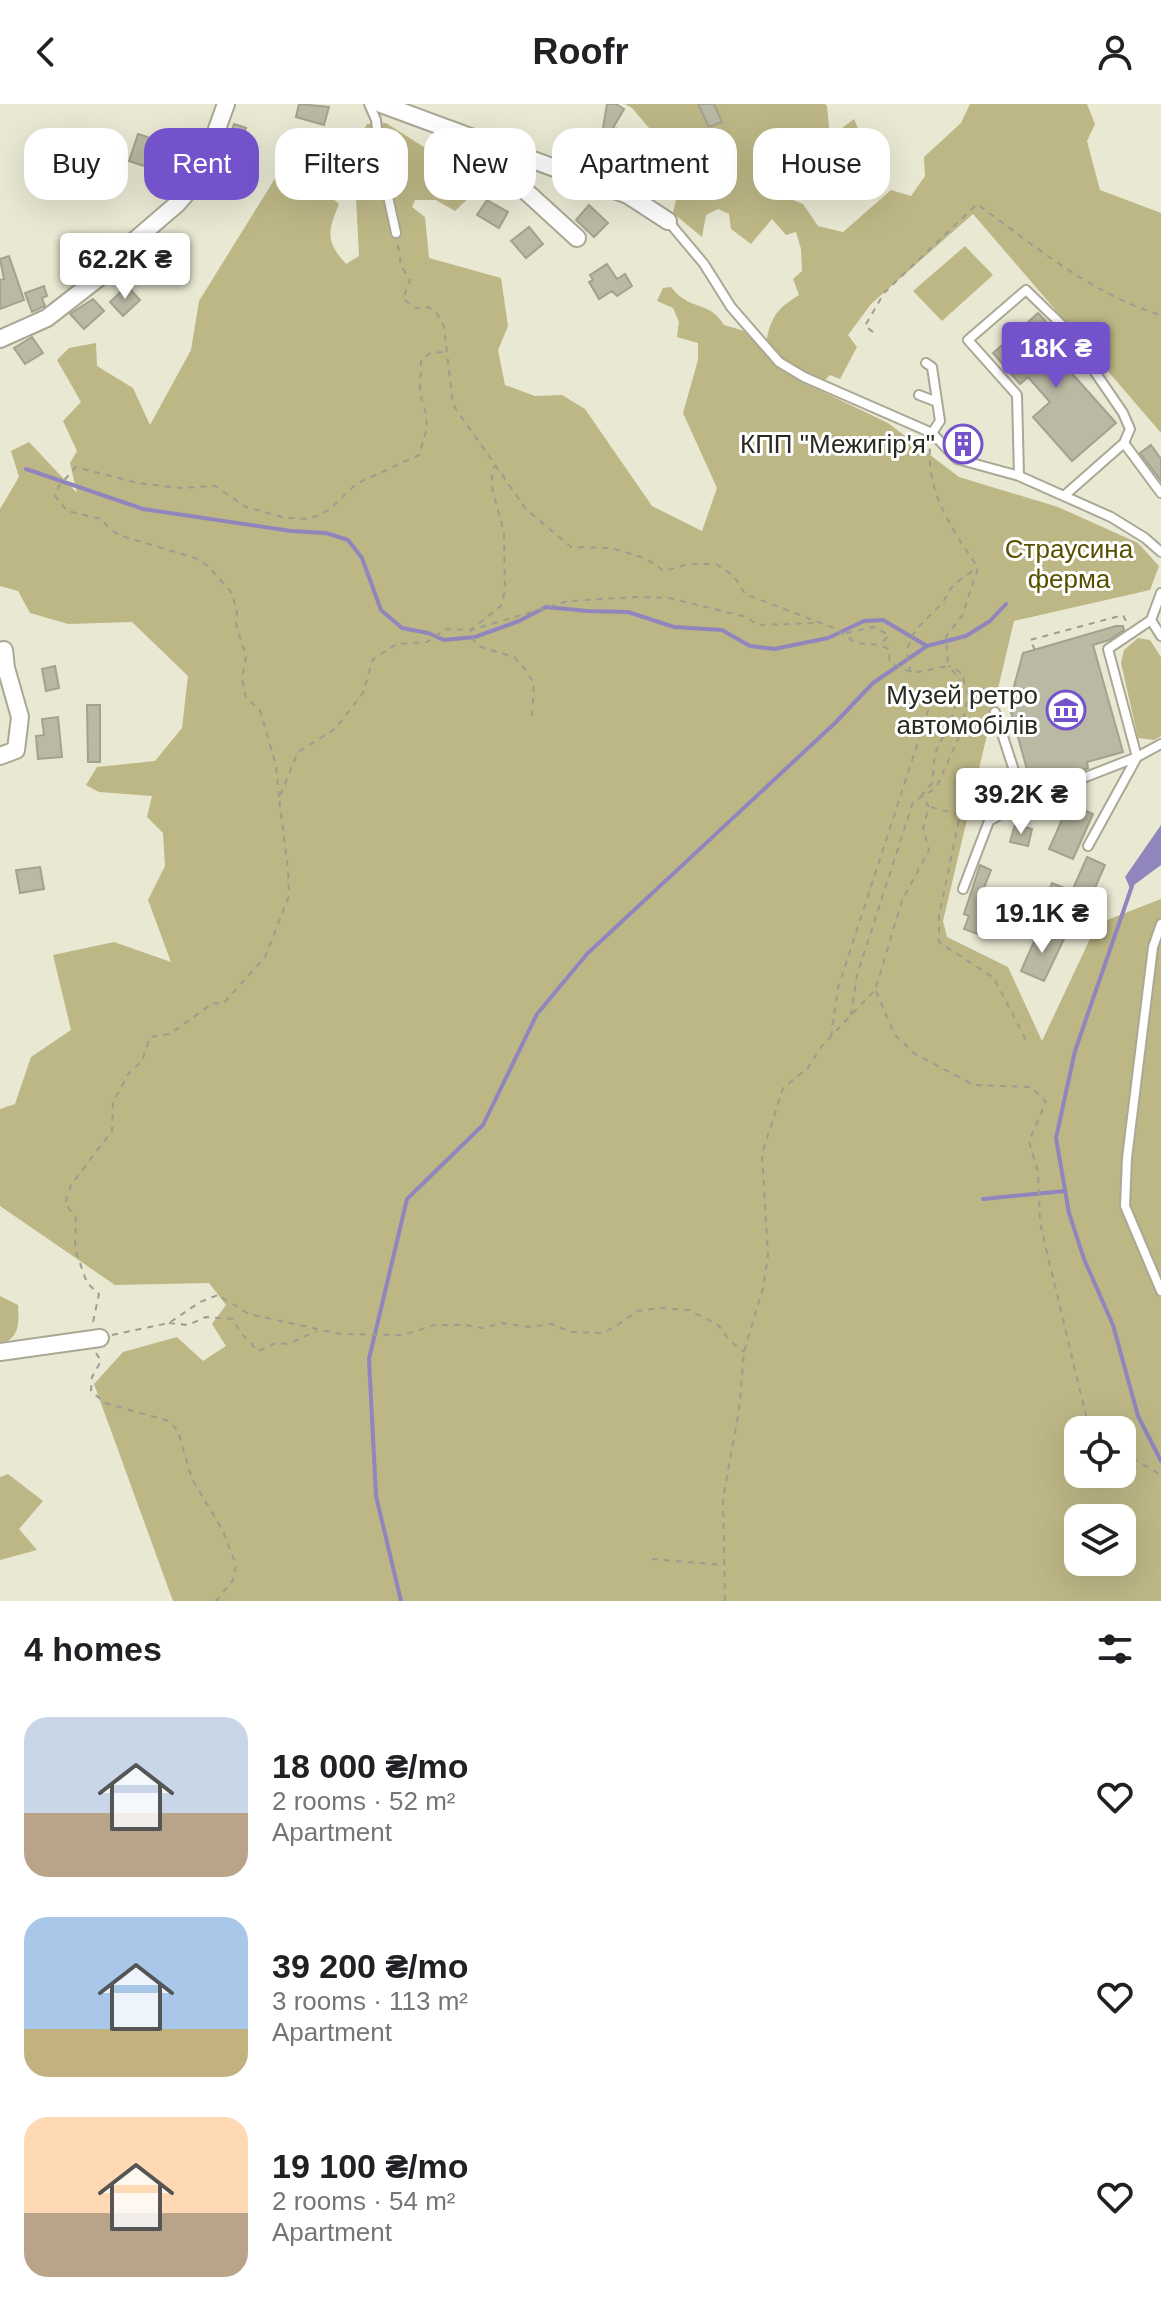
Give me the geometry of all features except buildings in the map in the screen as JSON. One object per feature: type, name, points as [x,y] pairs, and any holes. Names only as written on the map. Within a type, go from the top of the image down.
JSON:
[{"type":"street","points":[[0,339],[47,318],[101,276],[135,240],[177,204],[199,179],[226,104]]},
{"type":"street","points":[[381,104],[445,128]]},
{"type":"street","points":[[536,162],[628,195],[668,221]]},
{"type":"street","points":[[535,200],[577,238]]},
{"type":"street","points":[[0,756],[16,750],[20,717],[4,650]]},
{"type":"street","points":[[0,1352],[92,1339]]},
{"type":"lane","points":[[369,104],[376,120],[381,165],[396,233]]},
{"type":"lane","points":[[668,221],[704,264],[731,307],[779,362],[804,377],[932,433],[957,459],[1019,476],[1111,517],[1161,552]]},
{"type":"lane","points":[[1019,476],[1017,395],[968,340],[1026,290],[1065,328],[1123,413],[1130,429],[1124,443],[1065,495]]},
{"type":"lane","points":[[926,363],[932,367],[940,421],[932,433]]},
{"type":"lane","points":[[919,395],[937,402]]},
{"type":"lane","points":[[1124,443],[1161,493]]},
{"type":"lane","points":[[1088,846],[1137,757],[1108,649],[1151,620],[1161,593]]},
{"type":"lane","points":[[1151,620],[1161,636]]},
{"type":"lane","points":[[995,712],[1024,801]]},
{"type":"lane","points":[[963,889],[989,821],[1024,801],[1137,757],[1161,744]]},
{"type":"lane","points":[[1161,924],[1153,947],[1127,1158],[1125,1206],[1161,1291]]},
{"type":"path","points":[[873,332],[865,326],[884,293],[977,204],[1079,278],[1135,308],[1161,315]]},
{"type":"path","points":[[396,233],[401,266],[410,280],[404,289],[403,299],[416,308],[428,307],[436,312],[444,327],[453,405],[526,509],[571,547],[612,548],[647,559],[664,571],[689,564],[716,564],[734,576],[745,594],[834,628],[856,643],[880,645],[888,649],[890,662],[912,673],[948,666],[962,673],[968,696],[960,735],[936,788],[913,802],[857,975],[850,1018]]},
{"type":"path","points":[[216,1601],[233,1580],[236,1565],[223,1531],[192,1479],[178,1431],[169,1421],[105,1403],[91,1391],[92,1377],[101,1361],[92,1339],[99,1294],[87,1283],[75,1249],[76,1218],[65,1203],[71,1185],[112,1131],[113,1102],[129,1073],[142,1061],[150,1037],[170,1034],[213,1003],[223,1004],[265,957],[289,896],[276,766],[260,710],[246,698],[242,679],[246,657],[231,592],[208,566],[195,558],[122,536],[101,519],[67,511],[55,496],[59,486],[76,467],[138,483],[180,488],[215,486],[246,507],[286,518],[309,519],[329,510],[356,484],[419,455],[427,428],[420,393],[421,360],[429,354],[448,351]]},
{"type":"path","points":[[932,433],[928,464],[935,492],[945,516],[978,568]]},
{"type":"path","points":[[494,466],[491,484],[504,533],[505,591],[501,606],[471,630],[470,635],[478,646],[514,657],[524,668],[534,683],[532,716]]},
{"type":"path","points":[[912,673],[907,659],[915,630],[945,600],[951,588],[978,568]]},
{"type":"path","points":[[922,795],[932,783],[935,754],[954,712],[960,679],[948,666],[946,636],[962,616],[978,568]]},
{"type":"path","points":[[279,798],[298,752],[335,729],[363,693],[373,659],[397,644],[427,642],[446,629],[471,630],[568,601],[624,597],[669,598],[746,617],[758,625],[821,623]]},
{"type":"path","points":[[1035,650],[1030,640],[1123,615],[1133,632]]},
{"type":"path","points":[[845,634],[873,627],[889,635],[880,645]]},
{"type":"path","points":[[831,1038],[838,988],[932,699],[956,702]]},
{"type":"path","points":[[922,795],[929,807],[960,815],[939,916],[939,942],[994,978],[1028,1044]]},
{"type":"path","points":[[725,1601],[723,1498],[739,1411],[744,1352],[763,1288],[768,1255],[762,1154],[783,1088],[808,1068],[875,990],[902,901],[929,850],[923,828],[929,807]]},
{"type":"path","points":[[875,990],[895,1035],[915,1054],[974,1085],[1031,1087],[1046,1102],[1029,1141],[1038,1172],[1040,1223],[1086,1416]]},
{"type":"path","points":[[169,1323],[200,1302],[218,1295],[249,1314],[318,1331],[403,1335],[435,1325],[483,1328],[502,1323],[530,1327],[552,1324],[571,1332],[601,1333],[637,1311],[659,1308],[689,1310],[718,1325],[730,1341],[744,1352]]},
{"type":"path","points":[[92,1339],[169,1323],[188,1325],[206,1317],[233,1319],[240,1332],[258,1351],[276,1343],[288,1344],[318,1331]]},
{"type":"path","points":[[1136,1461],[1161,1475]]},
{"type":"path","points":[[652,1559],[724,1565]]},
{"type":"green space","name":"Страусина ферма","points":[[625,104],[825,104],[829,128],[753,128],[753,200],[793,200],[803,204],[818,226],[843,232],[880,200],[890,200],[891,190],[911,196],[925,176],[924,157],[961,123],[970,104],[1087,104],[1095,124],[1087,141],[1100,190],[1161,213],[1161,433],[973,214],[871,304],[848,335],[857,347],[840,379],[830,375],[817,389],[888,423],[959,477],[1058,507],[1138,543],[1159,566],[1150,590],[1014,621],[943,921],[947,937],[1008,967],[1042,1041],[1097,924],[1161,899],[1161,1601],[173,1601],[94,1384],[123,1352],[177,1337],[203,1361],[226,1346],[212,1324],[226,1305],[209,1283],[115,1285],[0,1206],[0,1109],[15,1104],[31,1057],[71,1030],[53,955],[114,942],[171,962],[148,900],[165,866],[163,833],[147,817],[152,796],[99,792],[86,785],[97,767],[155,761],[182,728],[188,676],[132,622],[68,624],[30,613],[18,591],[0,586],[0,509],[19,477],[11,451],[29,442],[77,493],[70,463],[77,451],[63,421],[81,402],[57,360],[69,348],[96,343],[97,366],[133,388],[150,425],[191,350],[199,301],[275,179],[275,200],[334,200],[339,204],[330,236],[334,249],[346,264],[359,256],[356,200],[408,200],[408,137],[424,147],[424,200],[415,200],[412,207],[425,217],[429,258],[501,278],[508,326],[498,350],[505,385],[535,396],[562,395],[585,409],[652,506],[702,531],[717,488],[683,413],[698,360],[698,343],[677,337],[679,322],[673,308],[657,301],[663,288],[671,287],[685,300],[712,312],[724,325],[748,332],[765,349],[774,317],[799,295],[793,279],[802,271],[801,249],[796,232],[786,235],[772,219],[751,244],[731,229],[729,214],[718,209],[706,215],[702,237],[673,213],[676,200],[737,200],[737,128],[649,128]]},
{"type":"green space","points":[[854,119],[858,128],[842,128]]},
{"type":"green space","points":[[386,123],[394,128],[365,128],[367,124]]},
{"type":"green space","points":[[436,200],[467,200],[455,211]]},
{"type":"green space","points":[[965,246],[993,275],[942,321],[913,291]]},
{"type":"green space","points":[[1138,638],[1150,640],[1161,657],[1161,736],[1154,740],[1138,738],[1121,663],[1124,650]]},
{"type":"green space","points":[[0,1296],[18,1305],[18,1318],[15,1334],[0,1344]]},
{"type":"green space","points":[[8,1474],[43,1501],[19,1529],[37,1550],[0,1560],[0,1477]]},
{"type":"shaded area","points":[[1161,825],[1161,865],[1130,888],[1125,877]]},
{"type":"waterway","points":[[26,469],[143,509],[291,531],[326,533],[348,540],[362,558],[381,610],[402,628],[444,640],[475,637],[546,607],[628,612],[674,627],[722,630],[750,646],[774,649],[828,638],[864,621],[883,620],[927,646]]},
{"type":"waterway","points":[[401,1601],[376,1496],[369,1359],[407,1199],[483,1125],[537,1014],[587,954],[835,723],[873,683],[927,646],[966,636],[990,621],[1006,604]]},
{"type":"waterway","points":[[1132,886],[1075,1051],[1056,1138],[1069,1213],[1084,1259],[1113,1325],[1138,1416],[1161,1461]]},
{"type":"waterway","points":[[983,1199],[1065,1191]]},
{"type":"place","name":"КПП \"Межигір'я\"","points":[[963,444]]},
{"type":"place","name":"Музей ретро автомобілів","points":[[1066,710]]}]
